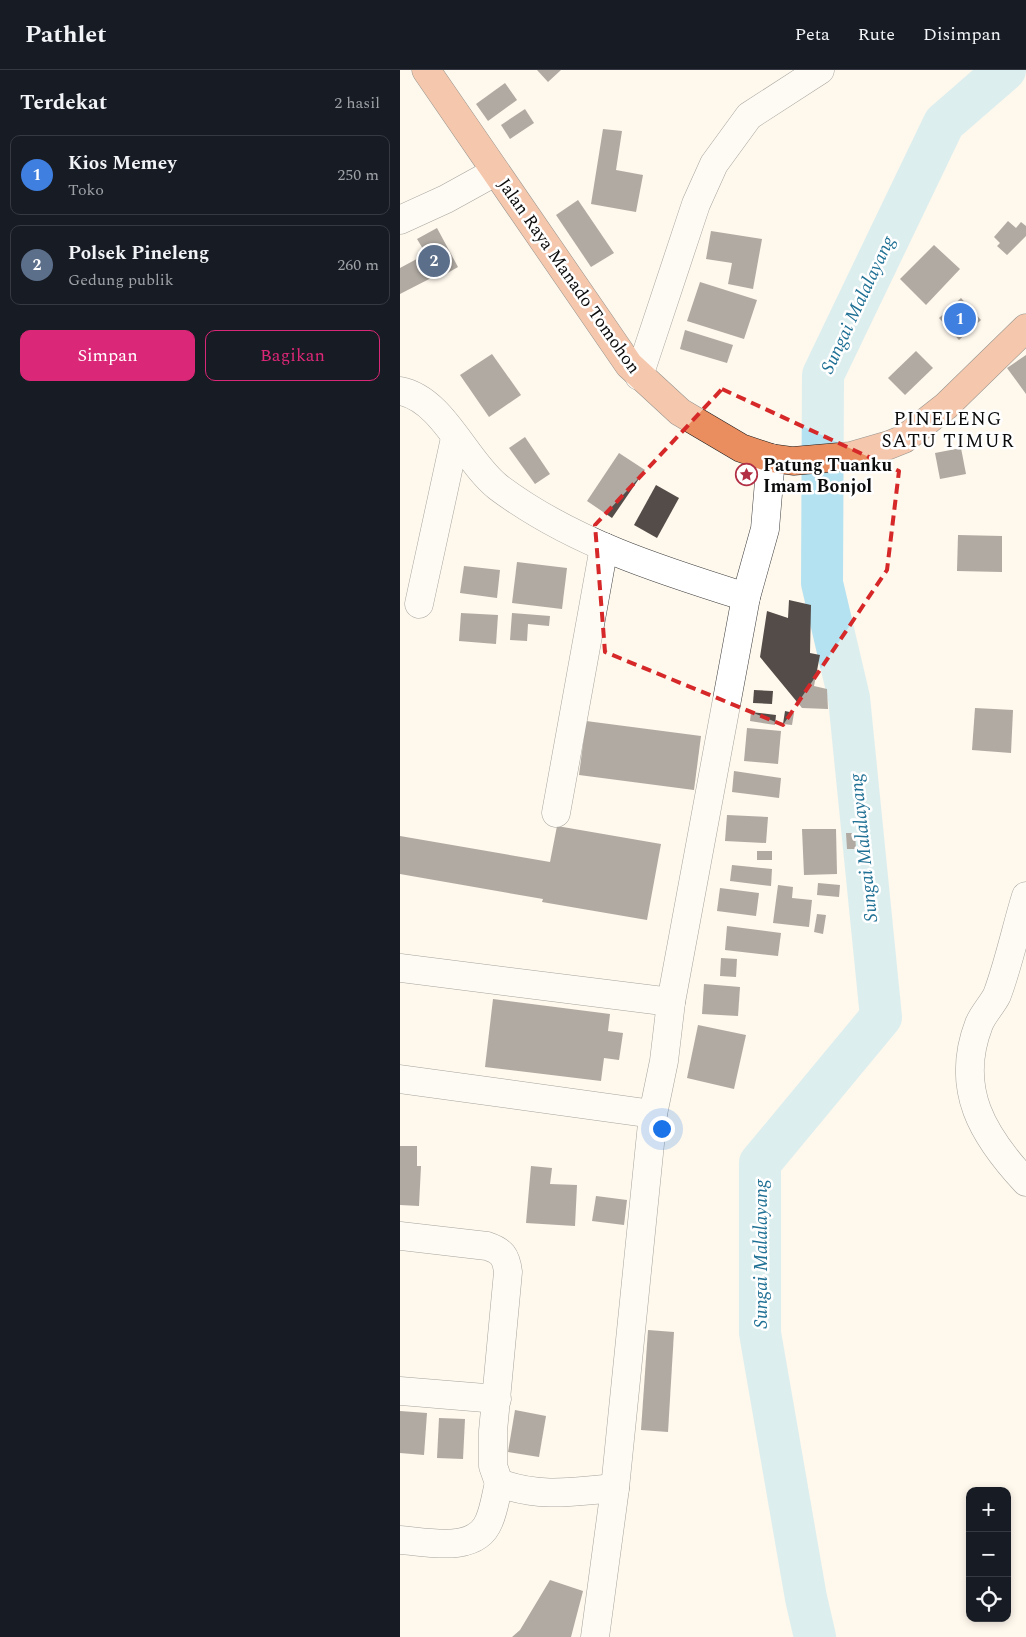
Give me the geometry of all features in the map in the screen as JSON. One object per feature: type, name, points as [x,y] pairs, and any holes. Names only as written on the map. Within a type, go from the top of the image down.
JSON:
[{"type":"highway","name":"Jalan Raya Manado Tomohon","points":[[426,70],[618,351],[639,376],[689,418],[728,442],[782,459],[851,456],[904,439],[946,406],[1026,328]]},
{"type":"street","points":[[639,376],[696,204],[714,164],[749,116],[820,70]]},
{"type":"street","points":[[400,220],[446,199],[495,172]]},
{"type":"street","points":[[400,391],[410,393],[428,404],[488,477],[514,498],[546,519],[604,547],[690,580],[746,598]]},
{"type":"street","points":[[419,604],[455,438]]},
{"type":"street","points":[[595,1637],[615,1488],[653,1114],[664,1061],[671,1002],[746,598],[782,459]]},
{"type":"street","points":[[556,814],[604,547]]},
{"type":"street","points":[[1026,896],[996,996],[979,1024],[970,1066],[970,1092],[980,1121],[996,1147],[1026,1182]]},
{"type":"street","points":[[400,968],[671,1002]]},
{"type":"street","points":[[400,1079],[653,1114]]},
{"type":"street","points":[[400,1236],[487,1246],[500,1251],[505,1257],[508,1272],[492,1466],[499,1483],[489,1521],[485,1530],[473,1540],[446,1543],[400,1540]]},
{"type":"street","points":[[400,1391],[497,1399]]},
{"type":"street","points":[[499,1483],[520,1491],[549,1494],[615,1488]]},
{"type":"highlighted area","points":[[722,389],[899,471],[887,570],[783,725],[605,652],[595,525]]},
{"type":"building","points":[[537,70],[561,70],[548,82]]},
{"type":"building","points":[[505,83],[517,100],[488,121],[476,104]]},
{"type":"building","points":[[525,109],[534,123],[510,139],[501,125]]},
{"type":"building","points":[[603,129],[622,131],[616,170],[643,175],[636,212],[591,204]]},
{"type":"building","points":[[578,200],[614,253],[591,267],[556,215]]},
{"type":"building","points":[[1008,221],[1016,228],[1021,222],[1026,226],[1026,236],[1007,255],[997,246],[1000,243],[994,237]]},
{"type":"building","points":[[437,228],[458,267],[437,279],[435,276],[400,294],[400,268],[426,254],[417,239]]},
{"type":"building","points":[[711,231],[762,239],[753,289],[728,284],[732,263],[706,259]]},
{"type":"building","points":[[934,245],[960,269],[926,305],[900,279]]},
{"type":"building","points":[[700,282],[757,300],[744,339],[687,321]]},
{"type":"building","points":[[961,298],[981,320],[959,340],[939,318]]},
{"type":"building","points":[[685,330],[733,345],[727,363],[680,349]]},
{"type":"building","points":[[916,351],[933,368],[905,395],[888,378]]},
{"type":"building","points":[[492,354],[521,395],[489,417],[460,375]]},
{"type":"building","points":[[1026,355],[1026,394],[1007,368]]},
{"type":"building","points":[[525,437],[550,474],[535,484],[509,448]]},
{"type":"building","points":[[961,448],[966,474],[940,479],[935,453]]},
{"type":"building","points":[[619,453],[645,470],[612,518],[587,501]]},
{"type":"building","points":[[656,485],[679,498],[657,538],[634,525]]},
{"type":"building","points":[[958,535],[1002,536],[1002,572],[957,571]]},
{"type":"building","points":[[517,562],[567,568],[562,609],[512,603]]},
{"type":"building","points":[[464,566],[500,570],[497,598],[460,593]]},
{"type":"building","points":[[789,600],[811,605],[810,653],[820,655],[814,686],[827,689],[828,709],[802,708],[760,657],[767,611],[788,618]]},
{"type":"building","points":[[461,613],[498,615],[496,644],[459,641]]},
{"type":"building","points":[[512,613],[550,616],[549,626],[528,624],[527,641],[510,640]]},
{"type":"building","points":[[754,690],[773,691],[772,704],[753,703]]},
{"type":"building","points":[[975,708],[1013,710],[1011,753],[972,750]]},
{"type":"building","points":[[785,711],[794,713],[792,725],[783,724]]},
{"type":"building","points":[[751,712],[776,715],[775,725],[750,721]]},
{"type":"building","points":[[586,721],[701,736],[694,790],[579,775]]},
{"type":"building","points":[[747,728],[781,731],[778,764],[744,761]]},
{"type":"building","points":[[734,771],[781,778],[779,798],[732,792]]},
{"type":"building","points":[[727,815],[768,817],[766,843],[725,841]]},
{"type":"building","points":[[557,826],[661,844],[647,920],[542,902],[543,899],[400,874],[400,836],[550,862]]},
{"type":"building","points":[[802,829],[836,829],[837,874],[804,875]]},
{"type":"building","points":[[846,833],[855,833],[856,849],[847,849]]},
{"type":"building","points":[[757,851],[772,851],[772,860],[757,860]]},
{"type":"building","points":[[732,865],[772,869],[771,886],[730,881]]},
{"type":"building","points":[[818,883],[840,885],[839,897],[817,895]]},
{"type":"building","points":[[778,885],[793,887],[792,898],[812,900],[809,927],[773,923]]},
{"type":"building","points":[[720,888],[759,893],[756,916],[717,911]]},
{"type":"building","points":[[817,914],[826,915],[823,934],[814,932]]},
{"type":"building","points":[[727,926],[781,933],[778,956],[725,950]]},
{"type":"building","points":[[721,958],[737,959],[736,977],[720,976]]},
{"type":"building","points":[[704,984],[740,987],[738,1016],[702,1014]]},
{"type":"building","points":[[493,999],[610,1014],[608,1031],[623,1033],[619,1060],[604,1058],[601,1081],[485,1067]]},
{"type":"building","points":[[698,1025],[746,1035],[734,1089],[687,1078]]},
{"type":"building","points":[[400,1146],[417,1146],[417,1166],[421,1166],[419,1206],[400,1205]]},
{"type":"building","points":[[531,1166],[552,1168],[550,1184],[577,1185],[575,1226],[526,1223]]},
{"type":"building","points":[[596,1196],[627,1200],[624,1225],[592,1221]]},
{"type":"building","points":[[648,1330],[674,1332],[668,1432],[641,1430]]},
{"type":"building","points":[[515,1410],[546,1416],[539,1457],[508,1452]]},
{"type":"building","points":[[400,1411],[427,1413],[424,1455],[400,1453]]},
{"type":"building","points":[[439,1418],[465,1419],[463,1459],[437,1458]]},
{"type":"building","points":[[550,1580],[583,1591],[571,1637],[512,1637],[520,1630]]},
{"type":"waterway","name":"Sungai Malalayang","points":[[815,1637],[806,1598],[760,1333],[760,1163],[881,1017],[849,698],[822,583],[823,375],[944,123],[1005,70]]},
{"type":"place","name":"Polsek Pineleng","points":[[434,261]]},
{"type":"place","name":"Kios Memey","points":[[960,319]]},
{"type":"place","name":"Patung Tuanku Imam Bonjol","points":[[747,475]]},
{"type":"district","name":"PINELENG SATU TIMUR","points":[[948,430]]}]
